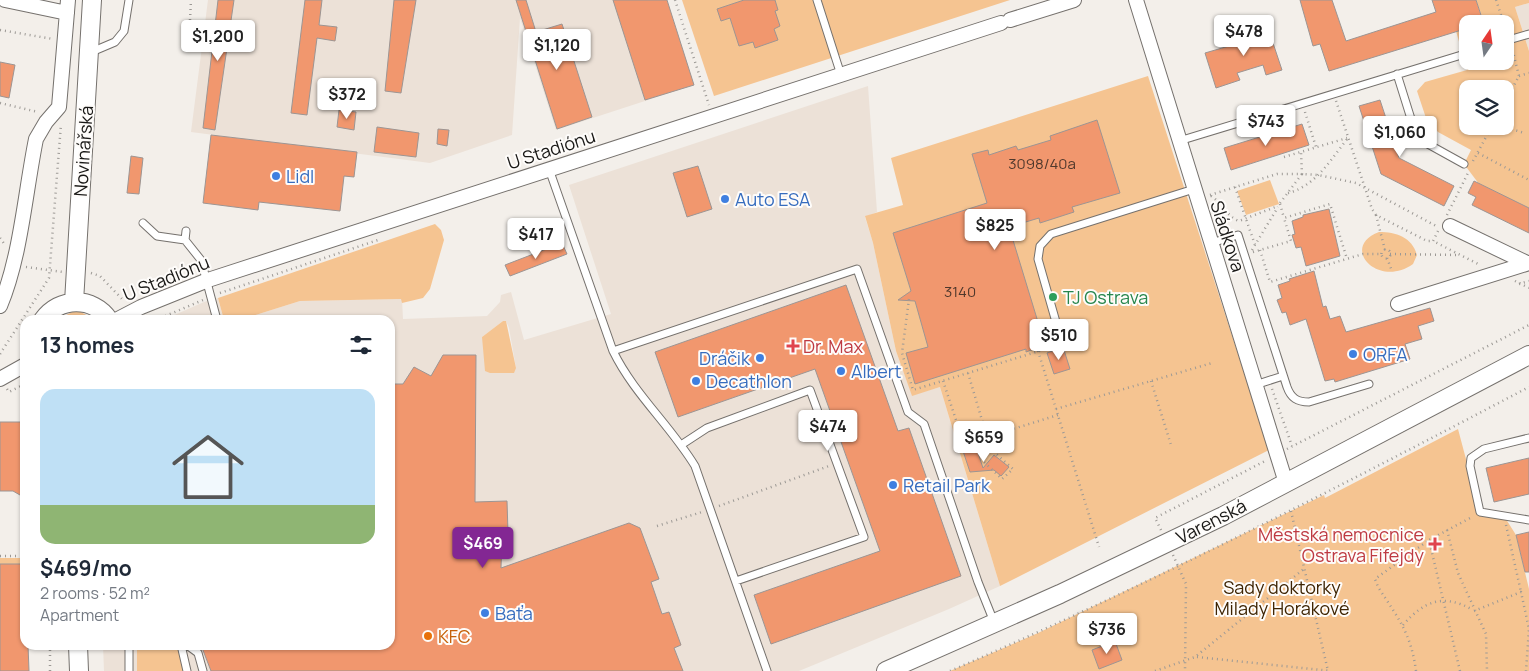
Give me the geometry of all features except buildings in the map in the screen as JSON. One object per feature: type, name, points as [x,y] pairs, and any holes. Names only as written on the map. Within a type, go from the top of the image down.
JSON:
[{"type":"street","points":[[0,306],[7,290],[14,258],[36,139],[56,117],[59,107],[67,7],[5,0]]},
{"type":"street","name":"Novinářská","points":[[74,302],[92,0]]},
{"type":"street","name":"U Stadiónu","points":[[125,315],[141,306],[208,280],[549,168],[1074,0]]},
{"type":"street","name":"Sládkova","points":[[1136,0],[1286,483]]},
{"type":"street","points":[[1445,227],[1528,263]]},
{"type":"street","points":[[1398,304],[1528,263]]},
{"type":"street","points":[[48,315],[58,306],[74,302],[96,307],[104,315]]},
{"type":"street","name":"Varenská","points":[[886,671],[994,624],[1167,543],[1286,483],[1529,355]]},
{"type":"street","points":[[0,379],[20,368]]},
{"type":"street","points":[[78,650],[79,671]]},
{"type":"lane","points":[[89,53],[115,42],[124,31],[129,0]]},
{"type":"lane","points":[[817,0],[841,75]]},
{"type":"lane","points":[[1514,39],[1529,34]]},
{"type":"lane","points":[[1179,141],[1459,56]]},
{"type":"lane","points":[[1397,74],[1418,138],[1462,167]]},
{"type":"lane","points":[[549,168],[613,351],[628,379],[681,445],[695,466],[767,671]]},
{"type":"lane","points":[[1058,329],[1038,259],[1040,246],[1051,234],[1194,189]]},
{"type":"lane","points":[[143,223],[157,236],[185,240]]},
{"type":"lane","points":[[186,231],[185,240],[200,260],[208,280],[210,297],[216,315]]},
{"type":"lane","points":[[1211,243],[1238,235],[1291,396],[1304,402],[1369,384]]},
{"type":"lane","points":[[613,351],[857,269],[908,412],[924,424],[994,624]]},
{"type":"lane","points":[[1255,385],[1283,376]]},
{"type":"lane","points":[[681,445],[707,428],[810,390],[864,537],[736,582]]},
{"type":"lane","points":[[1529,438],[1484,449],[1471,458],[1470,466],[1480,512],[1529,520]]},
{"type":"lane","points":[[129,650],[129,671]]},
{"type":"lane","points":[[182,650],[187,671]]},
{"type":"lane","points":[[195,650],[198,652],[203,671]]},
{"type":"path","points":[[190,20],[192,0]]},
{"type":"path","points":[[675,0],[712,116]]},
{"type":"path","points":[[1496,0],[1501,15]]},
{"type":"path","points":[[0,30],[65,41]]},
{"type":"path","points":[[1514,61],[1519,76]]},
{"type":"path","points":[[1514,85],[1519,76],[1529,73]]},
{"type":"path","points":[[1333,93],[1365,189],[1376,215],[1385,250],[1388,250],[1390,254],[1461,255]]},
{"type":"path","points":[[1329,104],[1345,100]]},
{"type":"path","points":[[0,103],[56,117],[49,278],[25,315]]},
{"type":"path","points":[[1296,114],[1313,109]]},
{"type":"path","points":[[1305,112],[1316,147]]},
{"type":"path","points":[[1514,130],[1524,133]]},
{"type":"path","points":[[1284,157],[1348,138]]},
{"type":"path","points":[[1288,193],[1305,186],[1318,175],[1348,138]]},
{"type":"path","points":[[1279,205],[1291,241],[1250,253],[1279,205],[1302,174],[1301,152]]},
{"type":"path","points":[[1478,153],[1529,180]]},
{"type":"path","points":[[1462,167],[1467,174]]},
{"type":"path","points":[[1279,205],[1246,217],[1241,221],[1232,219],[1220,202],[1210,195],[1278,174],[1318,175],[1356,183],[1445,227]]},
{"type":"path","points":[[1235,187],[1255,245]]},
{"type":"path","points":[[1284,218],[1330,204],[1347,259]]},
{"type":"path","points":[[1376,215],[1426,241],[1433,241]]},
{"type":"path","points":[[168,315],[210,297],[383,238]]},
{"type":"path","points":[[1260,250],[1270,282],[1363,254],[1381,254],[1387,258],[1392,271]]},
{"type":"path","points":[[1381,254],[1385,250]]},
{"type":"path","points":[[1387,258],[1390,254]]},
{"type":"path","points":[[1519,284],[1529,281]]},
{"type":"path","points":[[909,299],[902,353],[913,390],[1049,348],[1058,329]]},
{"type":"path","points":[[0,354],[20,323]]},
{"type":"path","points":[[1185,671],[1186,584],[1155,518],[1529,325]]},
{"type":"path","points":[[1038,351],[1099,547]]},
{"type":"path","points":[[1056,409],[1212,363]]},
{"type":"path","points":[[968,373],[987,437]]},
{"type":"path","points":[[944,381],[965,447],[983,442],[987,437],[1058,415]]},
{"type":"path","points":[[1151,381],[1171,445]]},
{"type":"path","points":[[9,392],[20,386]]},
{"type":"path","points":[[950,671],[1038,633],[1291,511],[1529,387]]},
{"type":"path","points":[[976,444],[984,462],[1002,480],[1013,469],[983,442]]},
{"type":"path","points":[[657,526],[837,463]]},
{"type":"path","points":[[1195,657],[1329,670],[1291,511]]},
{"type":"path","points":[[1416,671],[1413,649],[1403,625],[1378,587],[1375,579],[1429,540],[1480,512]]},
{"type":"path","points":[[1504,516],[1529,628],[1526,671]]},
{"type":"path","points":[[1448,530],[1458,573],[1486,634],[1486,671]]},
{"type":"path","points":[[1429,540],[1460,671]]},
{"type":"path","points":[[0,556],[20,556]]},
{"type":"path","points":[[1155,671],[1195,657],[1304,568]]},
{"type":"path","points":[[1474,611],[1521,592]]},
{"type":"path","points":[[1403,625],[1415,611],[1433,602],[1444,600],[1460,603],[1474,611]]},
{"type":"path","points":[[50,650],[50,671]]},
{"type":"shaded area","points":[[208,0],[666,0],[694,85],[556,130],[520,18],[512,135],[430,163],[191,132]]},
{"type":"shaded area","points":[[1529,3],[1529,51],[1515,7]]},
{"type":"shaded area","points":[[868,86],[877,212],[865,217],[873,243],[896,351],[912,395],[940,387],[1000,586],[799,671],[104,671],[103,650],[395,650],[395,315],[256,315],[300,301],[402,299],[403,319],[487,316],[500,302],[501,295],[511,292],[524,340],[611,314],[569,185]],"holes":[[[503,321],[506,321],[516,368],[482,337]]]},
{"type":"shaded area","points":[[218,298],[223,315],[174,315]]},
{"type":"green space","points":[[682,0],[1010,0],[714,96]]},
{"type":"green space","points":[[1476,0],[1529,0],[1529,3],[1515,7],[1529,51],[1529,208],[1479,184],[1464,164],[1471,150],[1438,132],[1426,118],[1417,91],[1425,82],[1467,70],[1514,70],[1514,15],[1481,15]]},
{"type":"green space","points":[[1459,30],[1459,42],[1456,31]]},
{"type":"green space","name":"TJ Ostrava","points":[[1148,76],[1269,450],[1000,586],[940,387],[912,396],[896,351],[873,243],[865,216],[903,205],[891,158]]},
{"type":"green space","points":[[1270,180],[1279,204],[1246,215],[1237,191]]},
{"type":"green space","points":[[435,224],[441,230],[444,240],[430,289],[423,298],[402,303],[401,299],[300,301],[256,315],[223,315],[218,298]]},
{"type":"green space","points":[[1379,232],[1391,233],[1407,240],[1415,249],[1417,255],[1413,264],[1400,270],[1387,272],[1376,269],[1368,263],[1363,255],[1363,247],[1368,239]]},
{"type":"green space","points":[[72,312],[81,312],[86,315],[66,315]]},
{"type":"green space","points":[[503,321],[506,321],[516,368],[514,373],[490,373],[485,371],[482,337]]},
{"type":"green space","name":"Sady doktorky Milady Horákové","points":[[1458,429],[1480,512],[1504,516],[1516,535],[1529,589],[1529,671],[950,671],[1038,633],[1324,495],[1325,498]]},
{"type":"green space","points":[[0,558],[20,558],[20,564],[0,564]]},
{"type":"green space","points":[[137,650],[179,650],[183,671],[137,671]]},
{"type":"place","name":"Lidl","points":[[276,176]]},
{"type":"place","name":"Auto ESA","points":[[725,199]]},
{"type":"place","name":"TJ Ostrava","points":[[1053,297]]},
{"type":"place","name":"Dr. Max","points":[[793,346]]},
{"type":"place","name":"ORFA","points":[[1353,354]]},
{"type":"place","name":"Dráčik","points":[[760,358]]},
{"type":"place","name":"Albert","points":[[841,371]]},
{"type":"place","name":"Decathlon","points":[[696,381]]},
{"type":"place","name":"Retail Park","points":[[893,485]]},
{"type":"place","name":"Městská nemocnice Ostrava Fifejdy","points":[[1435,544]]},
{"type":"place","name":"Baťa","points":[[485,613]]},
{"type":"place","name":"KFC","points":[[428,636]]}]
